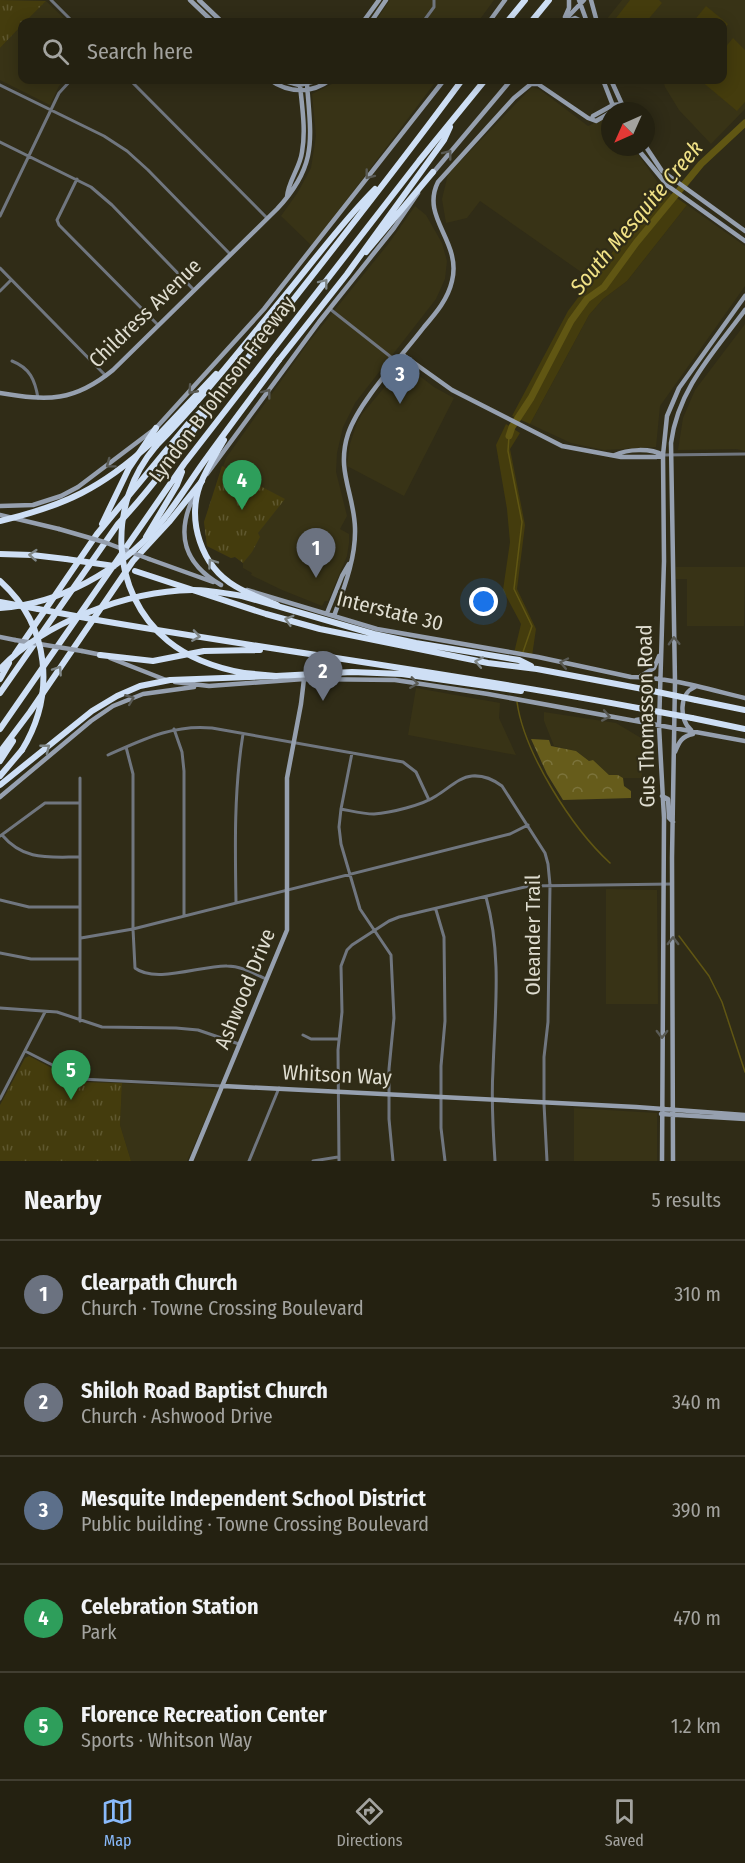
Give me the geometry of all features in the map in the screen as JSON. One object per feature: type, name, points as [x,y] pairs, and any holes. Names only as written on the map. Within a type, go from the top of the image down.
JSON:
[{"type":"highway","points":[[510,18],[525,0]]},
{"type":"highway","points":[[534,18],[549,0]]},
{"type":"highway","name":"Lyndon B Johnson Freeway","points":[[0,693],[118,524],[178,452],[220,394],[459,84]]},
{"type":"highway","name":"Lyndon B Johnson Freeway","points":[[0,729],[184,464],[482,84]]},
{"type":"highway","points":[[0,608],[30,603],[66,592],[89,581],[128,556],[142,543],[170,511],[236,418],[347,274],[444,140],[455,116]]},
{"type":"highway","points":[[353,265],[370,248],[433,172]]},
{"type":"highway","points":[[0,521],[43,511],[81,495],[153,445],[212,385],[352,214],[388,177]]},
{"type":"highway","points":[[0,679],[97,534],[188,424],[220,394]]},
{"type":"highway","points":[[236,418],[200,485],[195,509],[198,537],[208,559],[234,586],[277,605]]},
{"type":"highway","points":[[97,534],[129,468],[156,428]]},
{"type":"highway","points":[[153,445],[134,479],[123,511],[122,551],[125,573],[142,611],[170,642],[202,662],[244,673],[276,676]]},
{"type":"highway","points":[[134,561],[138,550],[177,485],[184,464]]},
{"type":"highway","points":[[0,752],[134,561],[207,474]]},
{"type":"highway","points":[[0,554],[66,559],[135,571],[266,614],[320,629],[488,663],[537,669],[745,710]]},
{"type":"highway","points":[[0,581],[21,603],[37,635],[42,655],[44,682],[42,702],[31,736],[0,776]]},
{"type":"highway","points":[[0,669],[22,649],[60,626],[94,612],[141,596],[162,592],[202,591],[221,592],[334,619],[374,634],[519,660],[537,669]]},
{"type":"highway","points":[[0,602],[284,651],[401,667],[566,695],[745,729]]},
{"type":"highway","points":[[100,655],[153,661],[204,651],[284,651]]},
{"type":"highway","points":[[0,674],[9,663]]},
{"type":"highway","points":[[0,784],[92,711],[140,686],[171,680],[352,672],[402,674],[489,687],[566,695]]},
{"type":"highway","points":[[0,761],[19,732],[23,721]]},
{"type":"main road","points":[[190,0],[207,17],[212,12]]},
{"type":"main road","points":[[199,0],[218,18]]},
{"type":"main road","points":[[366,18],[379,0]]},
{"type":"main road","points":[[370,13],[375,16],[386,0]]},
{"type":"main road","points":[[492,18],[505,0]]},
{"type":"main road","points":[[565,18],[569,0]]},
{"type":"main road","points":[[591,0],[596,18]]},
{"type":"main road","points":[[567,18],[581,1]]},
{"type":"main road","points":[[581,1],[584,18]]},
{"type":"main road","points":[[278,84],[285,88],[317,87],[323,84]]},
{"type":"main road","points":[[291,84],[301,88]]},
{"type":"main road","points":[[307,87],[313,84]]},
{"type":"main road","name":"Lyndon B Johnson Freeway","points":[[0,506],[33,505],[61,496],[78,487],[156,428],[264,309],[441,84]]},
{"type":"main road","name":"Lyndon B Johnson Freeway","points":[[221,585],[197,567],[188,554],[185,540],[188,510],[207,474],[330,308],[394,228],[433,172],[508,84]]},
{"type":"main road","points":[[334,619],[354,546],[355,527],[344,477],[346,440],[358,413],[442,304],[453,278],[452,254],[446,236],[436,219],[433,206],[435,187],[441,177],[514,98],[531,84],[538,84],[585,117],[596,121],[601,118]]},
{"type":"main road","points":[[604,84],[610,102]]},
{"type":"main road","points":[[613,84],[620,102]]},
{"type":"main road","name":"Childress Avenue","points":[[0,393],[38,398],[64,396],[76,393],[106,376],[267,218],[294,190],[302,176],[308,156],[310,137],[307,87]]},
{"type":"main road","name":"Childress Avenue","points":[[287,197],[288,188],[302,154],[304,136],[301,88]]},
{"type":"main road","points":[[592,119],[593,116],[601,114]]},
{"type":"main road","points":[[304,136],[310,137]]},
{"type":"main road","points":[[646,156],[669,186],[745,241]]},
{"type":"main road","points":[[648,156],[662,171],[745,231]]},
{"type":"main road","points":[[722,224],[729,219]]},
{"type":"main road","name":"Gus Thomasson Road","points":[[662,1161],[664,818],[659,726],[665,425],[671,404],[686,376],[745,296]]},
{"type":"main road","name":"Gus Thomasson Road","points":[[673,1161],[672,884],[675,682],[671,455],[673,432],[679,408],[689,386],[745,310]]},
{"type":"main road","points":[[403,355],[441,383],[562,446],[621,457],[663,455]]},
{"type":"main road","points":[[696,362],[703,367]]},
{"type":"main road","points":[[671,404],[679,408]]},
{"type":"main road","name":"Interstate 30","points":[[0,515],[104,542],[221,585],[248,590],[327,613],[334,619],[395,633],[538,657],[612,673],[698,686],[745,698]]},
{"type":"main road","points":[[327,613],[350,562]]},
{"type":"main road","points":[[0,637],[100,655],[160,678],[209,686]]},
{"type":"main road","points":[[633,721],[642,719],[649,713],[649,684],[638,677],[654,668],[660,651]]},
{"type":"main road","points":[[0,797],[91,721],[113,706],[158,690],[209,686],[304,679],[402,681],[745,741]]},
{"type":"main road","name":"Ashwood Drive","points":[[191,1161],[287,930],[289,890],[287,788],[292,742],[304,679]]},
{"type":"main road","points":[[695,732],[686,726],[682,718],[685,696],[690,689],[698,686]]},
{"type":"main road","points":[[674,754],[684,736],[695,732]]},
{"type":"main road","points":[[662,796],[668,799],[669,818],[673,822]]},
{"type":"main road","points":[[662,976],[673,976]]},
{"type":"main road","name":"Whitson Way","points":[[224,1086],[654,1109],[662,1112]]},
{"type":"main road","points":[[662,1112],[742,1117]]},
{"type":"street","points":[[51,0],[69,18]]},
{"type":"street","points":[[426,18],[434,7],[434,0]]},
{"type":"street","points":[[0,216],[59,93],[67,84]]},
{"type":"street","points":[[134,84],[267,218]]},
{"type":"street","points":[[0,85],[104,136],[127,151],[230,254]]},
{"type":"street","points":[[0,142],[91,187],[112,205],[194,290]]},
{"type":"street","points":[[77,179],[57,220],[59,225],[158,325]]},
{"type":"street","points":[[0,268],[106,376]]},
{"type":"street","points":[[0,291],[11,280]]},
{"type":"street","points":[[330,308],[397,362]]},
{"type":"street","points":[[12,361],[22,365],[31,374],[35,381],[38,398]]},
{"type":"street","points":[[663,455],[745,454]]},
{"type":"street","points":[[108,755],[174,729],[195,726],[403,762],[416,772],[429,800]]},
{"type":"street","points":[[174,729],[182,752],[184,771],[183,916]]},
{"type":"street","points":[[236,903],[238,780],[243,734]]},
{"type":"street","points":[[126,747],[133,774],[132,929],[134,966],[141,972],[172,974],[225,965],[244,969],[267,980]]},
{"type":"street","points":[[352,753],[339,827],[341,844],[360,909],[391,955],[393,964],[394,1018],[389,1094],[393,1161]]},
{"type":"street","name":"Oleander Trail","points":[[341,809],[374,814],[429,800],[462,778],[483,777],[495,780],[502,786],[545,853],[550,885],[548,1022],[544,1057],[547,1161]]},
{"type":"street","points":[[80,778],[80,1021]]},
{"type":"street","points":[[80,857],[32,855],[14,847],[1,835],[45,803],[81,803]]},
{"type":"street","points":[[81,938],[132,929],[289,890],[510,834],[528,825]]},
{"type":"street","points":[[313,1161],[338,1159],[341,966],[347,950],[389,921],[528,885],[672,884]]},
{"type":"street","points":[[486,897],[496,938],[493,1100],[495,1161]]},
{"type":"street","points":[[0,900],[28,907],[80,907]]},
{"type":"street","points":[[436,910],[444,937],[445,1021],[441,1066],[441,1128],[445,1161]]},
{"type":"street","points":[[0,953],[31,959],[80,959]]},
{"type":"street","points":[[0,1008],[57,1012],[102,1027],[198,1030],[240,1045]]},
{"type":"street","points":[[0,1099],[45,1012]]},
{"type":"street","points":[[303,1035],[311,1039],[339,1039]]},
{"type":"street","name":"Whitson Way","points":[[25,1051],[80,1079],[224,1086]]},
{"type":"street","points":[[249,1161],[279,1089]]},
{"type":"shaded area","points":[[390,0],[494,0],[481,18],[378,18]]},
{"type":"shaded area","points":[[622,0],[745,0],[745,109],[711,144],[679,110],[664,84],[727,84],[727,18],[608,18]]},
{"type":"shaded area","points":[[46,1],[64,18],[29,18]]},
{"type":"shaded area","points":[[18,29],[18,84],[61,84],[50,105],[0,80],[0,48]]},
{"type":"shaded area","points":[[332,84],[434,84],[312,246],[281,216],[311,168],[316,136],[312,94]]},
{"type":"shaded area","points":[[532,87],[539,89],[588,126],[601,120],[601,156],[639,156],[661,187],[591,279],[480,201],[467,218],[446,223],[442,199],[448,174]]},
{"type":"shaded area","points":[[687,205],[745,246],[745,286],[660,406],[656,447],[604,450],[571,443],[530,424],[589,315],[603,299],[627,281]]},
{"type":"shaded area","points":[[415,206],[426,215],[442,243],[447,261],[445,279],[436,299],[355,403],[343,427],[337,453],[336,472],[347,516],[340,529],[349,534],[349,543],[347,556],[328,601],[325,601],[322,606],[251,575],[252,573],[243,568],[243,563],[235,557],[231,558],[207,546],[204,522],[226,458],[308,343],[389,243]]},
{"type":"shaded area","points":[[745,324],[745,451],[737,449],[678,450],[683,418],[695,390]]},
{"type":"shaded area","points":[[404,364],[434,387],[454,398],[404,496],[347,466],[350,444],[362,414]]},
{"type":"shaded area","points":[[676,567],[745,567],[744,626],[687,626],[687,579],[676,579]]},
{"type":"shaded area","points":[[416,688],[500,703],[499,718],[516,755],[408,735]]},
{"type":"shaded area","points":[[544,712],[616,723],[641,738],[642,778],[609,775],[593,760],[589,761],[576,751],[554,746],[544,721]]},
{"type":"shaded area","points":[[606,889],[657,890],[658,1004],[606,1004]]},
{"type":"shaded area","points":[[122,1083],[218,1091],[187,1161],[131,1161],[120,1125]]},
{"type":"shaded area","points":[[574,1108],[657,1113],[657,1161],[574,1161]]},
{"type":"green space","points":[[0,0],[46,1],[29,18],[18,18],[18,29],[0,48]]},
{"type":"green space","points":[[630,0],[659,0],[662,3],[649,18],[616,18]]},
{"type":"green space","points":[[706,6],[721,18],[696,18]]},
{"type":"green space","points":[[733,38],[745,50],[745,102],[737,111],[705,84],[727,84],[727,45]]},
{"type":"green space","points":[[661,187],[687,205],[627,281],[603,299],[589,315],[530,424],[512,416],[568,311]]},
{"type":"green space","points":[[506,424],[520,433],[510,449],[525,525],[517,589],[536,629],[532,656],[514,653],[521,624],[503,590],[510,542],[496,445]]},
{"type":"green space","points":[[222,466],[285,499],[258,533],[260,537],[243,563],[235,557],[231,558],[207,546],[204,522]]},
{"type":"green space","points":[[531,739],[549,740],[551,746],[576,751],[589,761],[593,760],[609,775],[618,775],[623,778],[624,786],[631,791],[631,798],[563,800],[547,774]]},
{"type":"green space","points":[[29,1056],[78,1082],[122,1083],[120,1125],[131,1161],[0,1161],[0,1105],[25,1058]]},
{"type":"waterway","name":"South Mesquite Creek","points":[[509,436],[571,321],[587,299],[604,287],[636,243],[701,164],[745,123]]},
{"type":"waterway","points":[[509,436],[508,451],[522,522],[514,589],[532,626],[523,652]]},
{"type":"waterway","points":[[517,702],[521,722],[539,766],[580,830],[610,863]]},
{"type":"waterway","points":[[679,936],[709,976],[722,1002],[745,1072]]},
{"type":"place","name":"Mesquite Independent School District","points":[[400,404]]},
{"type":"place","name":"Celebration Station","points":[[242,510]]},
{"type":"place","name":"Clearpath Church","points":[[316,578]]},
{"type":"place","name":"Shiloh Road Baptist Church","points":[[323,701]]},
{"type":"place","name":"Florence Recreation Center","points":[[71,1100]]}]
